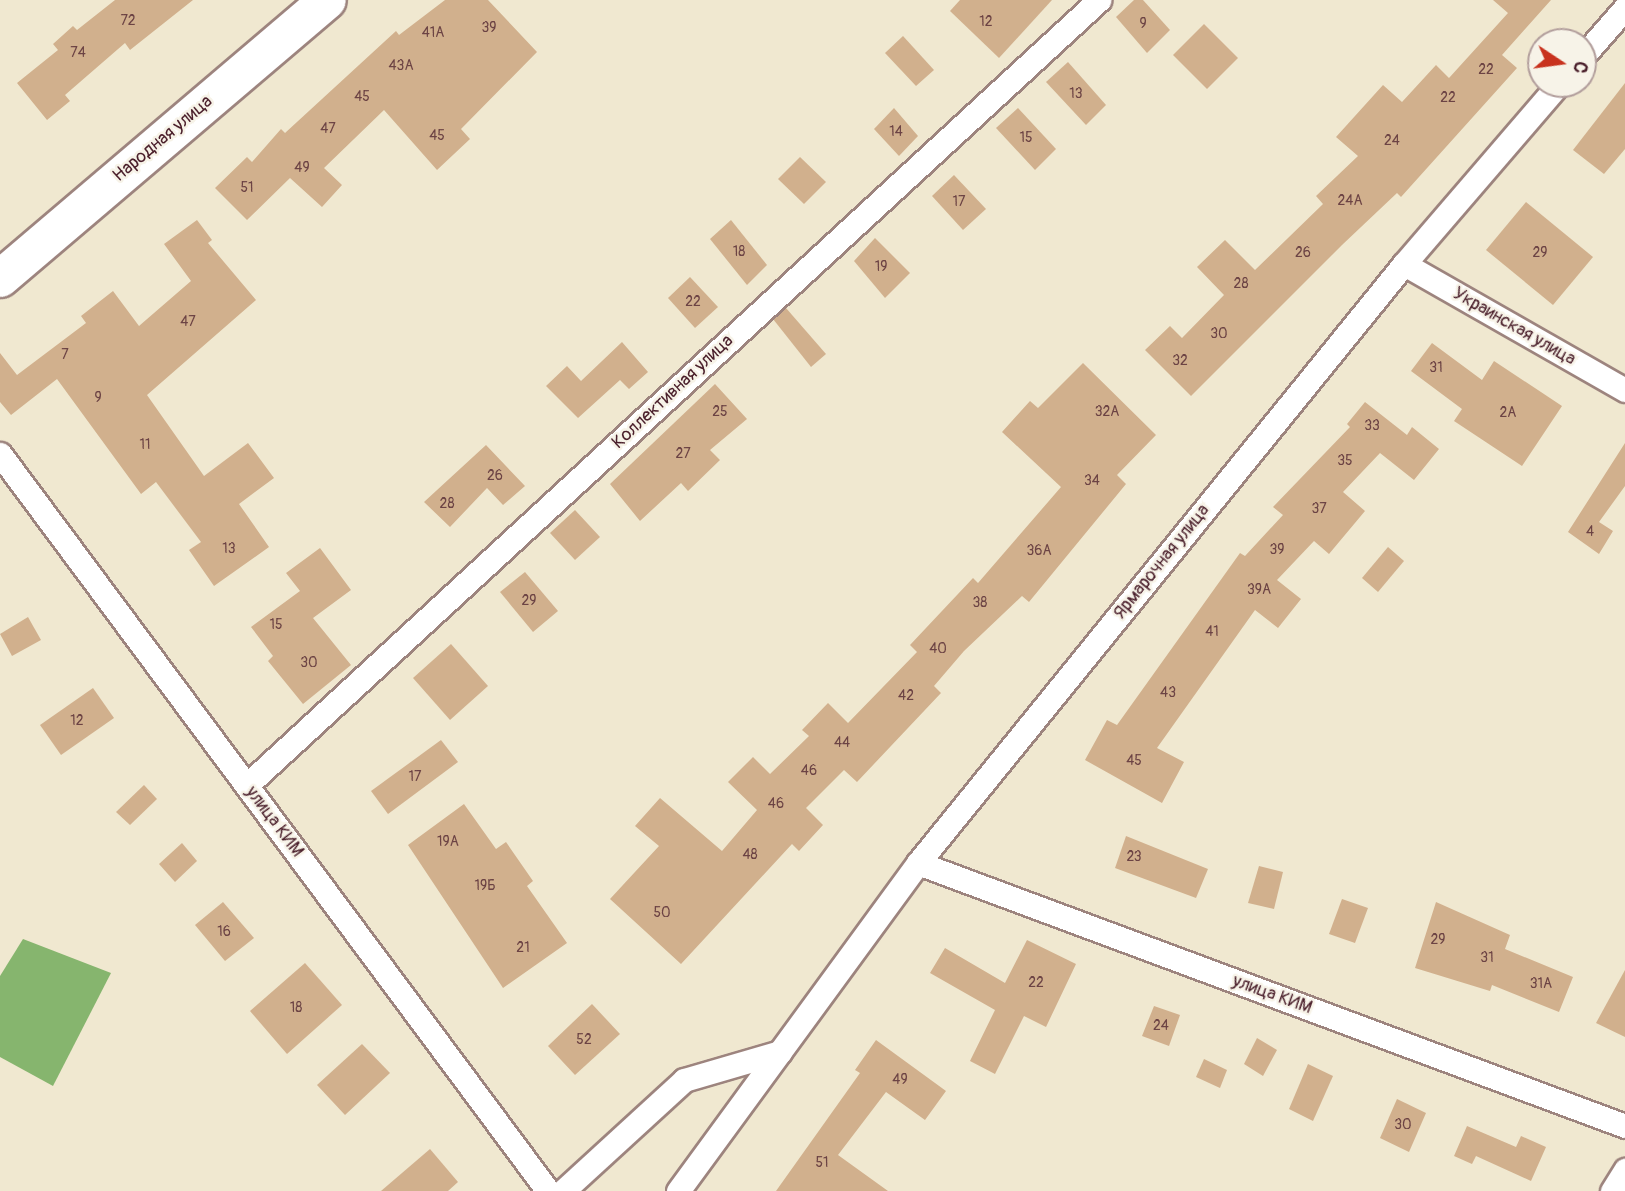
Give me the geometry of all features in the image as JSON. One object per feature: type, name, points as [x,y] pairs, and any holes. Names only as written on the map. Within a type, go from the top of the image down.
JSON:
[{"type":"main road","name":"Народная улица","points":[[0,278],[327,0]]},
{"type":"street","name":"Коллективная улица","points":[[247,785],[1099,0]]},
{"type":"street","points":[[1597,41],[1625,8]]},
{"type":"street","name":"Ярмарочная улица","points":[[678,1191],[918,863],[1404,264],[1547,98]]},
{"type":"street","name":"Украинская улица","points":[[1404,264],[1625,390]]},
{"type":"street","name":"улица КИМ","points":[[0,454],[548,1191]]},
{"type":"street","name":"улица КИМ","points":[[918,863],[1625,1126]]},
{"type":"street","points":[[563,1191],[684,1080],[780,1052]]},
{"type":"street","points":[[1612,1191],[1625,1170]]},
{"type":"green space","points":[[23,939],[111,973],[53,1086],[0,1057],[0,976]]},
{"type":"building","points":[[115,0],[193,0],[130,50],[125,43],[65,95],[70,101],[47,120],[17,83],[58,50],[53,44],[73,26],[77,30]]},
{"type":"building","points":[[445,0],[488,0],[537,52],[461,129],[470,139],[437,170],[384,110],[324,168],[342,185],[322,207],[290,178],[247,220],[215,188],[247,157],[252,162],[281,129],[285,133],[396,31],[399,35]]},
{"type":"building","points":[[960,0],[1052,0],[999,58],[950,11]]},
{"type":"building","points":[[1134,0],[1143,0],[1170,30],[1147,53],[1116,17]]},
{"type":"building","points":[[1493,0],[1551,0],[1502,55],[1517,68],[1401,197],[1397,193],[1342,245],[1191,396],[1145,350],[1170,326],[1182,338],[1224,295],[1197,267],[1225,240],[1255,270],[1323,204],[1316,196],[1358,156],[1336,137],[1383,85],[1402,102],[1436,65],[1449,78],[1508,13]]},
{"type":"building","points":[[1204,24],[1238,58],[1207,89],[1173,55]]},
{"type":"building","points":[[903,36],[934,70],[916,86],[885,53]]},
{"type":"building","points":[[1068,62],[1106,105],[1086,125],[1046,82]]},
{"type":"building","points":[[1625,83],[1625,149],[1604,174],[1573,150]]},
{"type":"building","points":[[894,108],[918,136],[899,156],[874,129]]},
{"type":"building","points":[[1018,108],[1056,149],[1035,170],[996,128]]},
{"type":"building","points":[[800,157],[826,182],[804,204],[778,179]]},
{"type":"building","points":[[954,175],[986,209],[963,230],[932,196]]},
{"type":"building","points":[[1526,202],[1593,257],[1553,305],[1486,250]]},
{"type":"building","points":[[197,220],[212,240],[208,243],[256,300],[147,395],[204,476],[248,443],[274,478],[239,504],[269,547],[214,586],[189,550],[201,542],[156,482],[141,494],[57,379],[11,415],[0,402],[0,353],[17,375],[86,323],[81,316],[113,291],[139,326],[191,281],[164,244]]},
{"type":"building","points":[[731,220],[767,265],[747,285],[710,239]]},
{"type":"building","points":[[875,238],[910,273],[885,298],[854,261]]},
{"type":"building","points":[[690,277],[718,307],[695,328],[668,298]]},
{"type":"building","points":[[786,308],[826,354],[811,367],[773,319]]},
{"type":"building","points":[[622,342],[648,372],[629,389],[620,380],[578,418],[546,386],[567,366],[581,381]]},
{"type":"building","points":[[1432,343],[1482,380],[1494,361],[1562,406],[1522,466],[1454,421],[1462,409],[1411,371]]},
{"type":"building","points":[[1083,363],[1156,435],[1117,475],[1126,484],[1029,602],[1022,596],[964,651],[934,686],[941,693],[857,782],[844,770],[806,808],[823,825],[799,851],[792,844],[681,964],[610,899],[659,846],[635,826],[660,798],[722,851],[757,810],[728,782],[753,757],[770,774],[809,736],[802,730],[828,703],[848,723],[917,652],[910,645],[973,578],[978,583],[1061,487],[1002,432],[1030,401],[1038,408]]},
{"type":"building","points":[[715,384],[747,419],[710,450],[720,460],[688,491],[681,483],[640,521],[610,484]]},
{"type":"building","points":[[1365,402],[1407,435],[1412,427],[1439,449],[1414,480],[1380,453],[1343,492],[1365,511],[1329,554],[1314,541],[1277,580],[1301,599],[1278,628],[1255,610],[1157,748],[1184,762],[1162,803],[1085,760],[1107,720],[1117,725],[1240,553],[1245,556],[1283,515],[1273,507],[1350,427],[1347,424]]},
{"type":"building","points":[[1625,443],[1625,486],[1599,522],[1613,531],[1599,554],[1568,532]]},
{"type":"building","points":[[486,445],[525,486],[503,505],[487,488],[450,527],[424,502]]},
{"type":"building","points":[[575,510],[600,537],[575,560],[550,533]]},
{"type":"building","points":[[1388,547],[1404,561],[1378,592],[1362,578]]},
{"type":"building","points":[[320,548],[351,590],[313,618],[351,665],[303,704],[268,661],[273,656],[251,627],[300,591],[286,573]]},
{"type":"building","points":[[525,572],[558,611],[533,632],[500,592]]},
{"type":"building","points":[[28,617],[41,640],[12,656],[0,634]]},
{"type":"building","points":[[451,644],[488,686],[450,720],[413,678]]},
{"type":"building","points":[[93,688],[114,718],[61,755],[40,725]]},
{"type":"building","points":[[441,740],[458,762],[388,814],[371,791]]},
{"type":"building","points":[[144,785],[157,799],[130,825],[116,812]]},
{"type":"building","points":[[464,804],[496,849],[506,842],[533,881],[527,886],[567,943],[503,988],[408,845]]},
{"type":"building","points":[[1126,836],[1208,869],[1196,898],[1115,868]]},
{"type":"building","points":[[182,843],[197,861],[175,882],[159,864]]},
{"type":"building","points":[[1259,866],[1283,872],[1274,909],[1248,903]]},
{"type":"building","points":[[1342,899],[1368,908],[1355,943],[1329,934]]},
{"type":"building","points":[[223,902],[254,938],[225,961],[195,925]]},
{"type":"building","points":[[1436,902],[1510,935],[1505,949],[1573,977],[1559,1012],[1492,985],[1490,991],[1415,968]]},
{"type":"building","points":[[1027,940],[1076,964],[1046,1027],[1024,1016],[995,1074],[970,1061],[995,1010],[930,973],[945,948],[1005,983]]},
{"type":"building","points":[[305,963],[342,1005],[287,1054],[250,1011]]},
{"type":"building","points":[[1625,970],[1625,1037],[1596,1023]]},
{"type":"building","points":[[592,1004],[620,1034],[575,1075],[548,1046]]},
{"type":"building","points":[[1154,1006],[1180,1015],[1169,1046],[1142,1036]]},
{"type":"building","points":[[1257,1038],[1277,1050],[1263,1076],[1244,1064]]},
{"type":"building","points":[[876,1040],[946,1091],[925,1120],[886,1092],[838,1155],[888,1191],[776,1191],[860,1073],[855,1070]]},
{"type":"building","points":[[362,1044],[390,1073],[345,1115],[317,1085]]},
{"type":"building","points":[[1204,1059],[1227,1070],[1220,1088],[1196,1077]]},
{"type":"building","points":[[1308,1064],[1333,1076],[1313,1121],[1289,1109]]},
{"type":"building","points":[[1397,1099],[1426,1113],[1409,1152],[1380,1138]]},
{"type":"building","points":[[1467,1126],[1516,1147],[1521,1136],[1546,1147],[1531,1181],[1476,1156],[1472,1164],[1454,1156]]},
{"type":"building","points":[[430,1149],[458,1182],[448,1191],[381,1191]]}]
